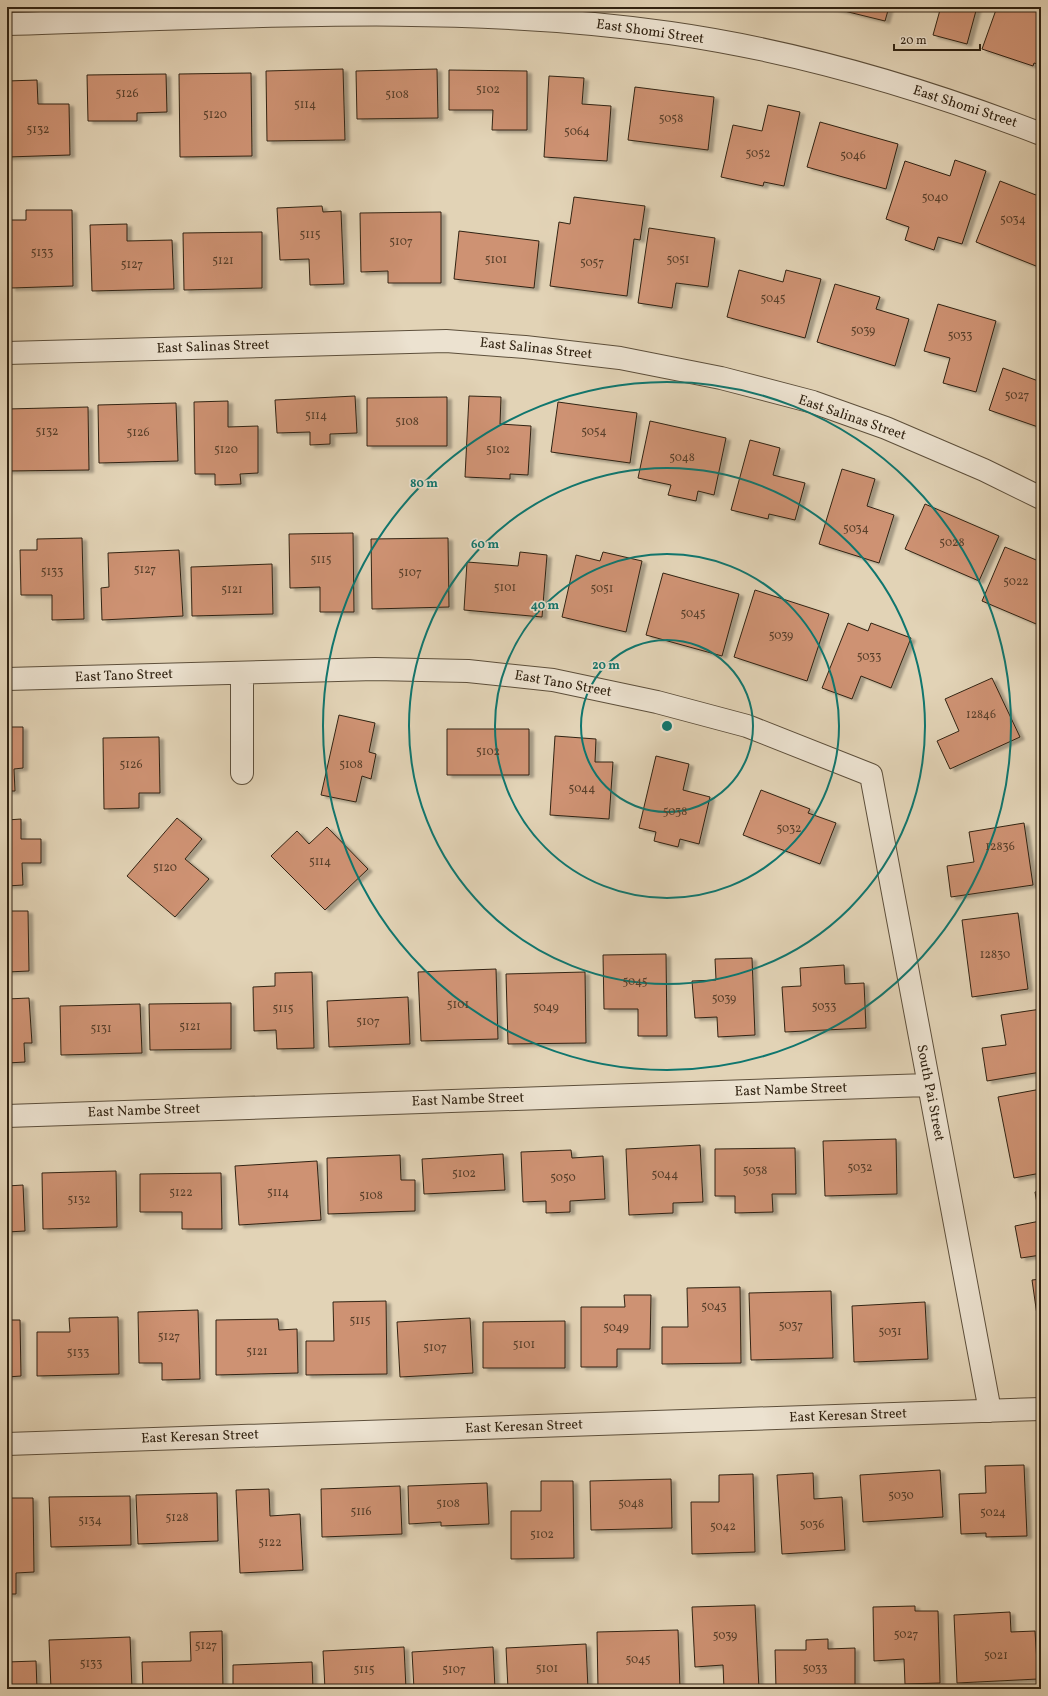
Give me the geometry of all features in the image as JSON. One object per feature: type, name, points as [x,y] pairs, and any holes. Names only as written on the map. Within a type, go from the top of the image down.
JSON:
[{"type":"street","name":"East Shomi Street","points":[[7,24],[387,14],[485,16],[570,22],[671,33],[767,52],[841,69],[916,90],[1041,134]]},
{"type":"street","name":"East Salinas Street","points":[[7,353],[446,341],[525,346],[620,358],[721,378],[813,402],[886,428],[984,470],[1041,498]]},
{"type":"street","name":"East Tano Street","points":[[7,679],[375,669],[468,671],[553,680],[658,702],[747,726],[871,775]]},
{"type":"street","points":[[242,673],[242,773]]},
{"type":"street","name":"South Pai Street","points":[[871,775],[990,1411]]},
{"type":"street","name":"East Nambe Street","points":[[7,1116],[928,1085]]},
{"type":"street","name":"East Keresan Street","points":[[7,1444],[1041,1409]]},
{"type":"building","points":[[828,7],[889,7],[885,21]]},
{"type":"building","points":[[930,7],[977,7],[967,44],[933,35],[940,10]]},
{"type":"building","points":[[997,7],[1041,7],[1041,65],[1034,63],[1033,66],[982,49]]},
{"type":"building","points":[[343,69],[345,140],[267,141],[266,71]]},
{"type":"building","points":[[437,69],[438,118],[357,119],[356,71]]},
{"type":"building","points":[[449,70],[527,71],[527,130],[492,130],[493,110],[449,110]]},
{"type":"building","points":[[251,73],[252,156],[180,157],[179,74]]},
{"type":"building","points":[[166,74],[167,112],[137,113],[137,121],[88,121],[87,75]]},
{"type":"building","points":[[549,76],[584,78],[582,104],[611,106],[607,161],[544,157]]},
{"type":"building","points":[[37,80],[38,104],[69,104],[70,155],[7,157],[7,81]]},
{"type":"building","points":[[635,87],[714,97],[708,150],[628,140]]},
{"type":"building","points":[[768,105],[800,112],[784,186],[764,182],[763,186],[721,177],[733,125],[762,131]]},
{"type":"building","points":[[820,122],[898,144],[886,189],[807,167]]},
{"type":"building","points":[[955,160],[986,171],[962,244],[938,237],[934,250],[905,240],[909,227],[886,219],[905,161],[950,176]]},
{"type":"building","points":[[1000,181],[1041,197],[1041,268],[976,242]]},
{"type":"building","points":[[574,197],[645,206],[640,240],[634,239],[627,296],[550,286],[559,222],[570,224]]},
{"type":"building","points":[[322,206],[323,212],[341,211],[344,284],[310,285],[309,259],[280,260],[277,208]]},
{"type":"building","points":[[26,210],[72,210],[73,286],[11,288],[10,220],[26,220]]},
{"type":"building","points":[[441,212],[441,283],[388,283],[388,271],[361,272],[360,213]]},
{"type":"building","points":[[127,224],[127,241],[172,240],[174,289],[92,291],[90,225]]},
{"type":"building","points":[[649,228],[715,238],[708,287],[676,283],[672,308],[638,303]]},
{"type":"building","points":[[459,231],[539,241],[534,288],[454,279]]},
{"type":"building","points":[[262,232],[262,288],[184,290],[183,233]]},
{"type":"building","points":[[739,270],[783,282],[786,270],[821,279],[805,338],[727,317]]},
{"type":"building","points":[[835,284],[880,297],[876,309],[909,319],[895,366],[817,342]]},
{"type":"building","points":[[938,304],[996,321],[976,392],[943,383],[950,358],[924,351]]},
{"type":"building","points":[[1003,368],[1041,382],[1041,428],[989,410]]},
{"type":"building","points":[[355,396],[357,433],[330,434],[330,444],[310,445],[310,432],[277,433],[275,400]]},
{"type":"building","points":[[469,396],[501,397],[500,424],[531,426],[528,475],[510,474],[510,479],[465,477]]},
{"type":"building","points":[[447,397],[447,446],[367,446],[367,398]]},
{"type":"building","points":[[228,401],[228,427],[258,426],[258,473],[240,474],[241,484],[215,485],[215,474],[195,474],[194,402]]},
{"type":"building","points":[[558,402],[637,413],[630,463],[551,452]]},
{"type":"building","points":[[176,403],[178,461],[99,463],[98,405]]},
{"type":"building","points":[[88,407],[89,470],[7,471],[7,409]]},
{"type":"building","points":[[650,421],[726,438],[714,495],[698,491],[696,501],[668,495],[671,485],[638,478]]},
{"type":"building","points":[[750,440],[780,448],[773,475],[805,483],[795,520],[769,514],[768,519],[731,510]]},
{"type":"building","points":[[842,469],[875,479],[867,506],[894,515],[879,563],[819,544]]},
{"type":"building","points":[[925,504],[999,536],[979,581],[905,549]]},
{"type":"building","points":[[353,533],[354,612],[320,612],[320,587],[290,588],[289,534]]},
{"type":"building","points":[[82,538],[84,619],[52,620],[52,595],[21,595],[20,550],[37,550],[37,539]]},
{"type":"building","points":[[448,538],[449,607],[372,609],[371,539]]},
{"type":"building","points":[[1005,547],[1041,562],[1041,626],[982,601]]},
{"type":"building","points":[[179,550],[183,616],[102,620],[101,588],[109,587],[108,553]]},
{"type":"building","points":[[520,552],[547,555],[542,617],[464,610],[467,562],[518,566]]},
{"type":"building","points":[[603,552],[642,561],[626,632],[562,617],[576,555],[600,561]]},
{"type":"building","points":[[272,564],[273,614],[192,616],[191,567]]},
{"type":"building","points":[[663,573],[739,594],[722,656],[646,635]]},
{"type":"building","points":[[755,590],[829,614],[807,681],[734,657]]},
{"type":"building","points":[[848,623],[868,631],[871,623],[911,638],[891,688],[861,676],[852,699],[822,688]]},
{"type":"building","points":[[992,678],[1020,737],[950,769],[937,741],[959,731],[945,699]]},
{"type":"building","points":[[339,715],[375,723],[369,752],[376,754],[371,779],[362,776],[356,802],[321,795]]},
{"type":"building","points":[[7,727],[23,727],[23,768],[14,769],[15,791],[7,791]]},
{"type":"building","points":[[447,729],[529,729],[529,775],[447,775]]},
{"type":"building","points":[[555,736],[596,739],[595,762],[613,762],[609,819],[550,815]]},
{"type":"building","points":[[159,737],[160,793],[139,793],[139,808],[104,809],[103,738]]},
{"type":"building","points":[[656,756],[689,764],[683,790],[710,797],[699,844],[680,839],[678,847],[654,841],[656,832],[639,828]]},
{"type":"building","points":[[761,790],[810,809],[808,813],[836,823],[820,864],[743,835]]},
{"type":"building","points":[[177,818],[202,839],[185,859],[209,879],[175,917],[127,876]]},
{"type":"building","points":[[21,819],[21,839],[41,839],[41,863],[22,863],[23,885],[7,886],[7,820]]},
{"type":"building","points":[[1024,823],[1033,885],[951,897],[947,866],[974,862],[969,832]]},
{"type":"building","points":[[327,827],[368,869],[325,910],[271,856],[297,831],[309,844]]},
{"type":"building","points":[[7,911],[28,911],[29,971],[7,972]]},
{"type":"building","points":[[1018,913],[1028,989],[972,997],[962,920]]},
{"type":"building","points":[[666,954],[667,1036],[638,1036],[638,1009],[604,1009],[603,955]]},
{"type":"building","points":[[752,958],[755,1035],[718,1037],[717,1017],[695,1018],[692,981],[716,980],[715,959]]},
{"type":"building","points":[[844,965],[845,984],[864,983],[866,1028],[785,1032],[782,987],[801,986],[800,968]]},
{"type":"building","points":[[496,969],[498,1039],[421,1041],[418,972]]},
{"type":"building","points":[[312,972],[314,1048],[277,1049],[276,1030],[254,1031],[253,987],[275,986],[275,973]]},
{"type":"building","points":[[585,972],[586,1043],[508,1044],[506,974]]},
{"type":"building","points":[[408,997],[410,1044],[329,1047],[327,1001]]},
{"type":"building","points":[[29,998],[32,1043],[24,1043],[25,1062],[7,1063],[7,999]]},
{"type":"building","points":[[231,1003],[231,1049],[150,1050],[149,1004]]},
{"type":"building","points":[[140,1004],[142,1053],[61,1055],[60,1006]]},
{"type":"building","points":[[1041,1009],[1041,1072],[987,1081],[982,1048],[1006,1045],[1001,1015]]},
{"type":"building","points":[[1041,1089],[1041,1173],[1014,1178],[998,1097]]},
{"type":"building","points":[[896,1139],[897,1194],[825,1196],[823,1141]]},
{"type":"building","points":[[700,1145],[703,1202],[673,1203],[673,1213],[629,1215],[626,1149]]},
{"type":"building","points":[[795,1148],[796,1194],[772,1194],[773,1212],[735,1213],[735,1196],[715,1196],[715,1149]]},
{"type":"building","points":[[571,1150],[572,1158],[603,1156],[605,1199],[570,1201],[570,1212],[546,1213],[546,1201],[523,1202],[521,1152]]},
{"type":"building","points":[[503,1154],[505,1190],[424,1194],[422,1159]]},
{"type":"building","points":[[400,1155],[401,1180],[415,1180],[415,1211],[328,1214],[327,1158]]},
{"type":"building","points":[[317,1161],[321,1220],[239,1225],[235,1166]]},
{"type":"building","points":[[116,1171],[117,1227],[43,1229],[42,1173]]},
{"type":"building","points":[[221,1173],[222,1229],[182,1229],[182,1212],[140,1212],[140,1174]]},
{"type":"building","points":[[23,1185],[25,1231],[7,1232],[7,1186]]},
{"type":"building","points":[[1041,1191],[1041,1255],[1021,1258],[1015,1226],[1040,1221],[1035,1192]]},
{"type":"building","points":[[1041,1279],[1041,1343],[1032,1280]]},
{"type":"building","points":[[740,1287],[741,1363],[662,1364],[662,1327],[688,1327],[687,1288]]},
{"type":"building","points":[[831,1291],[833,1358],[751,1360],[749,1293]]},
{"type":"building","points":[[624,1295],[651,1295],[650,1349],[617,1349],[617,1367],[581,1367],[581,1307],[625,1307]]},
{"type":"building","points":[[386,1301],[387,1374],[306,1375],[306,1341],[334,1341],[333,1302]]},
{"type":"building","points":[[925,1302],[928,1359],[854,1362],[852,1306]]},
{"type":"building","points":[[198,1310],[200,1379],[162,1380],[162,1363],[139,1363],[138,1312]]},
{"type":"building","points":[[118,1317],[119,1374],[37,1376],[37,1332],[70,1332],[69,1318]]},
{"type":"building","points":[[470,1318],[473,1373],[400,1377],[397,1322]]},
{"type":"building","points":[[278,1319],[279,1330],[297,1329],[298,1373],[216,1375],[216,1320]]},
{"type":"building","points":[[7,1320],[20,1320],[21,1376],[7,1377]]},
{"type":"building","points":[[565,1321],[565,1368],[483,1368],[483,1322]]},
{"type":"building","points":[[1024,1465],[1027,1536],[986,1537],[986,1533],[961,1534],[959,1494],[986,1493],[985,1466]]},
{"type":"building","points":[[940,1470],[943,1517],[863,1522],[860,1475]]},
{"type":"building","points":[[813,1473],[814,1499],[842,1497],[845,1550],[782,1554],[777,1475]]},
{"type":"building","points":[[753,1474],[755,1552],[692,1554],[691,1502],[719,1502],[719,1475]]},
{"type":"building","points":[[671,1479],[672,1528],[591,1530],[590,1481]]},
{"type":"building","points":[[541,1481],[573,1481],[574,1558],[511,1559],[511,1511],[541,1511]]},
{"type":"building","points":[[487,1483],[489,1524],[441,1526],[441,1522],[409,1524],[408,1486]]},
{"type":"building","points":[[400,1486],[402,1534],[322,1537],[321,1489]]},
{"type":"building","points":[[269,1489],[270,1516],[300,1514],[303,1570],[240,1573],[236,1490]]},
{"type":"building","points":[[217,1493],[218,1541],[138,1544],[136,1495]]},
{"type":"building","points":[[130,1496],[131,1545],[51,1547],[49,1497]]},
{"type":"building","points":[[7,1498],[33,1498],[34,1572],[16,1573],[16,1594],[7,1594]]},
{"type":"building","points":[[755,1605],[759,1689],[724,1689],[723,1665],[695,1667],[692,1607]]},
{"type":"building","points":[[915,1606],[915,1611],[938,1611],[940,1683],[905,1684],[904,1659],[874,1661],[873,1607]]},
{"type":"building","points":[[1010,1612],[1011,1632],[1035,1631],[1038,1679],[957,1683],[954,1615]]},
{"type":"building","points":[[678,1630],[680,1689],[598,1689],[597,1632]]},
{"type":"building","points":[[222,1631],[223,1689],[143,1689],[142,1662],[191,1661],[190,1632]]},
{"type":"building","points":[[130,1637],[132,1689],[51,1689],[49,1640]]},
{"type":"building","points":[[828,1639],[828,1649],[855,1648],[855,1687],[776,1688],[775,1650],[806,1650],[806,1640]]},
{"type":"building","points":[[586,1644],[588,1689],[508,1689],[506,1648]]},
{"type":"building","points":[[404,1647],[406,1689],[325,1689],[323,1651]]},
{"type":"building","points":[[493,1647],[495,1689],[414,1689],[412,1652]]},
{"type":"building","points":[[36,1661],[37,1689],[7,1689],[7,1662]]},
{"type":"building","points":[[312,1662],[313,1689],[233,1689],[233,1665]]}]
